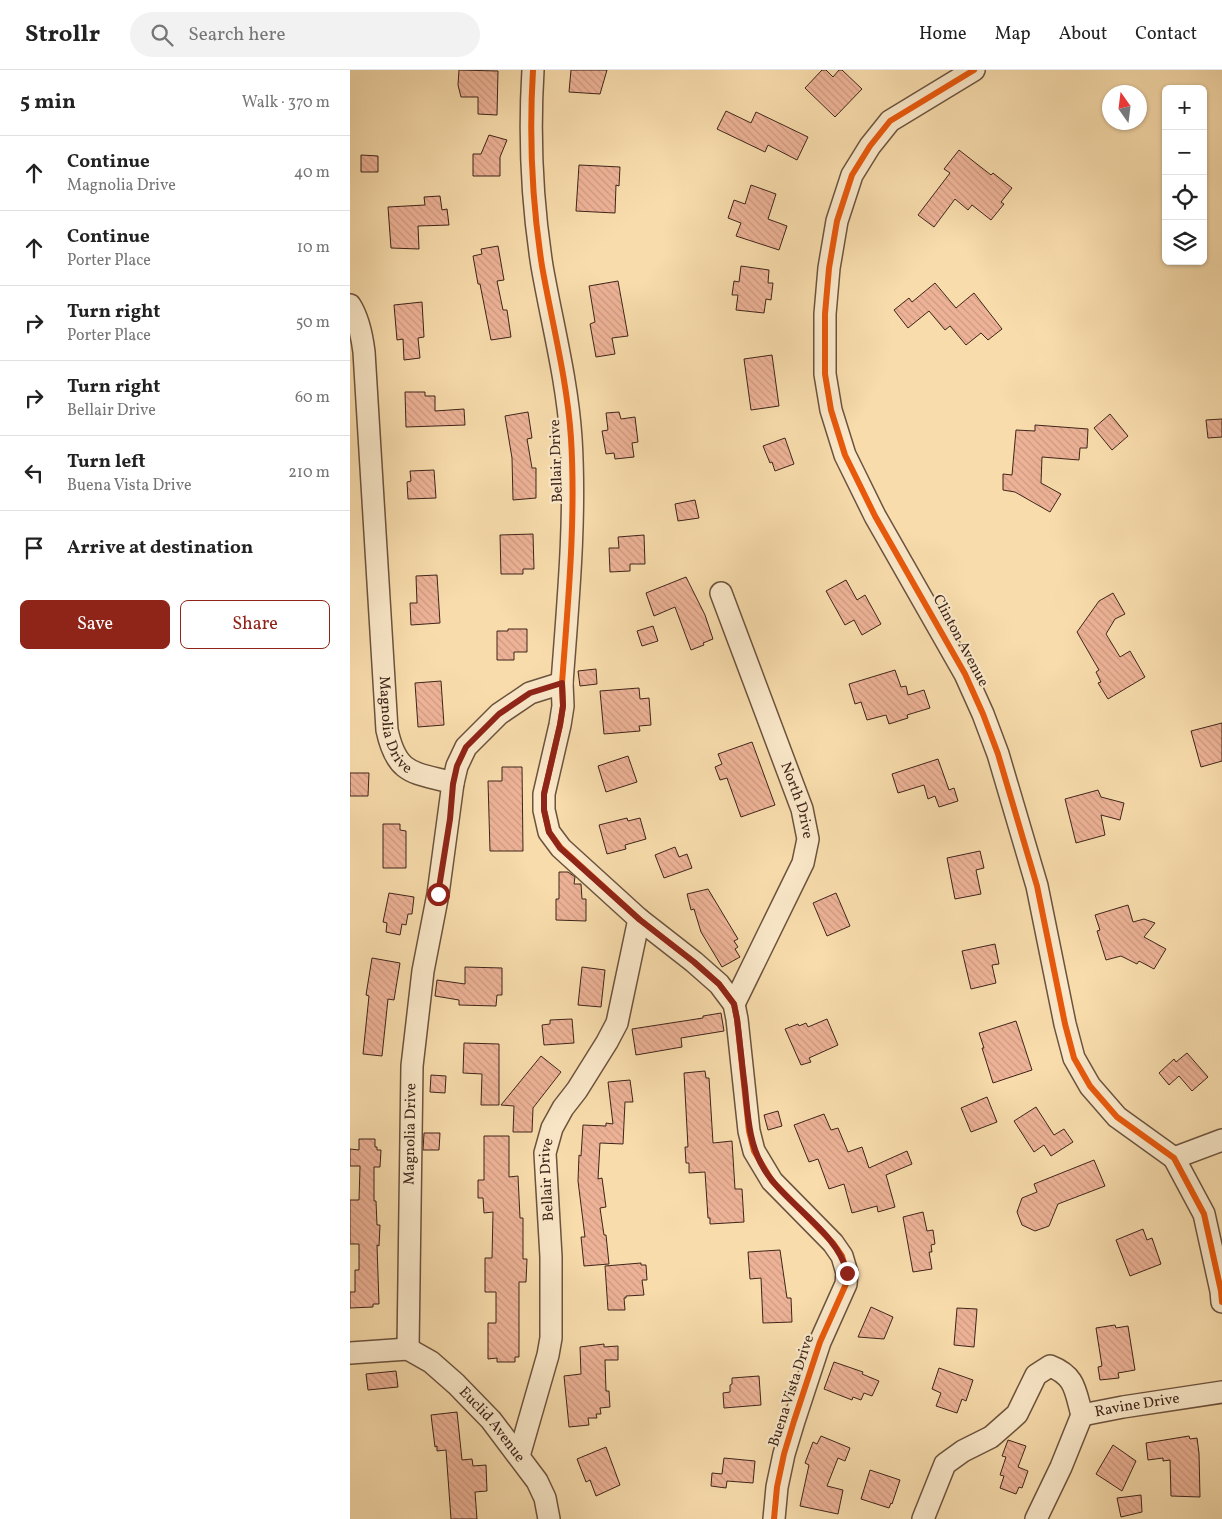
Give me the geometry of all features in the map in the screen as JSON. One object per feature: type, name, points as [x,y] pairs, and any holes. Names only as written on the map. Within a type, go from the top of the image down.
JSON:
[{"type":"street","name":"Bellair Drive","points":[[533,70],[531,100],[533,184],[542,264],[564,373],[571,438],[572,504],[562,683],[563,706],[544,794],[544,810],[549,832],[560,848]]},
{"type":"street","name":"Clinton Avenue","points":[[974,70],[890,121],[870,146],[852,175],[837,221],[829,268],[826,305],[825,374],[831,410],[845,454],[875,516],[961,666],[983,714],[998,754],[1038,886],[1065,1024],[1074,1058],[1090,1086],[1117,1117],[1174,1158],[1204,1214],[1222,1295]]},
{"type":"street","name":"Magnolia Drive","points":[[350,305],[355,312],[364,352],[387,730],[391,748],[400,764],[410,771],[453,784],[450,819],[438,894],[423,971],[412,1066],[408,1349]]},
{"type":"street","name":"North Drive","points":[[720,593],[802,810],[808,839],[803,863],[734,1004]]},
{"type":"street","points":[[453,784],[457,766],[466,747],[499,714],[530,693],[562,683]]},
{"type":"street","name":"Buena Vista Drive","points":[[560,848],[640,920],[719,984],[734,1004],[749,1132],[754,1152],[772,1181],[833,1243],[842,1256],[847,1273],[846,1284],[820,1342],[794,1421],[777,1487],[774,1519]]},
{"type":"street","name":"Bellair Drive","points":[[519,1456],[548,1355],[551,1338],[552,1258],[545,1153],[552,1128],[563,1108],[577,1090],[617,1023],[640,920]]},
{"type":"street","points":[[1174,1158],[1222,1140]]},
{"type":"street","points":[[350,1353],[408,1349]]},
{"type":"street","name":"Euclid Avenue","points":[[408,1349],[431,1362],[456,1384],[491,1420],[537,1481],[545,1498],[549,1519]]},
{"type":"street","name":"Ravine Drive","points":[[923,1519],[946,1464],[963,1451],[991,1437],[1017,1414],[1036,1375],[1050,1366],[1063,1371],[1073,1383],[1082,1415],[1222,1392]]},
{"type":"street","points":[[1036,1519],[1061,1467],[1082,1415]]},
{"type":"building","points":[[459,70],[498,71],[497,115],[478,114],[478,97],[461,97],[458,85]]},
{"type":"building","points":[[571,70],[607,70],[600,94],[569,92]]},
{"type":"building","points":[[822,70],[826,70],[833,77],[839,70],[842,70],[862,89],[835,117],[805,88]]},
{"type":"building","points":[[726,111],[751,123],[756,112],[808,137],[797,160],[768,145],[765,152],[717,129]]},
{"type":"building","points":[[489,135],[507,140],[500,157],[500,176],[473,176],[473,154],[481,154]]},
{"type":"building","points":[[959,150],[991,175],[993,173],[1012,188],[1001,202],[1004,204],[991,220],[972,205],[968,210],[955,199],[934,227],[918,215],[950,173],[944,169]]},
{"type":"building","points":[[361,155],[378,156],[378,172],[361,172]]},
{"type":"building","points":[[579,165],[620,167],[619,186],[616,185],[615,213],[576,211]]},
{"type":"building","points":[[751,185],[776,194],[768,219],[787,226],[779,250],[736,236],[741,223],[728,218],[734,200],[745,204]]},
{"type":"building","points":[[440,196],[442,210],[447,209],[449,225],[418,226],[419,249],[391,248],[388,207],[425,205],[424,197]]},
{"type":"building","points":[[498,246],[504,280],[497,281],[503,310],[507,310],[511,337],[491,340],[473,256],[482,254],[481,249]]},
{"type":"building","points":[[741,266],[769,270],[768,283],[773,283],[771,300],[766,299],[764,313],[736,310],[738,295],[732,295],[734,281],[739,282]]},
{"type":"building","points":[[618,281],[628,336],[612,338],[615,354],[596,357],[590,324],[595,322],[589,286]]},
{"type":"building","points":[[935,283],[956,308],[974,293],[1002,329],[988,340],[981,333],[966,345],[950,326],[945,330],[929,311],[908,328],[894,310],[909,298],[912,302]]},
{"type":"building","points":[[422,302],[424,337],[418,338],[420,358],[404,360],[403,339],[397,340],[394,305]]},
{"type":"building","points":[[772,355],[779,406],[751,410],[744,359]]},
{"type":"building","points":[[405,392],[425,392],[425,396],[435,396],[435,411],[464,409],[465,425],[406,427]]},
{"type":"building","points":[[528,412],[532,438],[527,439],[532,468],[536,468],[536,498],[513,500],[512,458],[505,416]]},
{"type":"building","points":[[619,412],[621,419],[635,417],[638,442],[632,443],[634,457],[615,459],[614,453],[606,454],[602,431],[608,430],[606,413]]},
{"type":"building","points":[[1110,414],[1128,436],[1112,450],[1094,428]]},
{"type":"building","points":[[1222,419],[1222,437],[1208,438],[1206,420]]},
{"type":"building","points":[[1035,425],[1088,429],[1087,448],[1080,448],[1079,460],[1042,457],[1041,483],[1061,494],[1050,512],[1015,492],[1003,490],[1003,474],[1012,475],[1016,430],[1035,431]]},
{"type":"building","points":[[785,438],[794,464],[775,471],[763,446]]},
{"type":"building","points":[[434,470],[436,498],[408,499],[407,482],[411,481],[410,471]]},
{"type":"building","points":[[695,500],[699,518],[678,521],[675,504]]},
{"type":"building","points":[[533,534],[534,569],[523,569],[523,574],[501,574],[500,535]]},
{"type":"building","points":[[644,535],[645,564],[630,564],[630,571],[610,572],[609,548],[619,548],[618,537]]},
{"type":"building","points":[[437,575],[440,623],[411,625],[410,603],[417,603],[416,576]]},
{"type":"building","points":[[686,577],[705,615],[713,639],[691,650],[675,607],[654,616],[646,593]]},
{"type":"building","points":[[846,580],[857,600],[865,595],[881,624],[862,635],[854,620],[845,625],[826,591]]},
{"type":"building","points":[[1113,593],[1125,614],[1115,619],[1106,634],[1120,657],[1130,651],[1145,677],[1108,699],[1098,683],[1101,682],[1096,672],[1099,670],[1077,632],[1099,601]]},
{"type":"building","points":[[653,626],[658,641],[642,646],[637,631]]},
{"type":"building","points":[[508,629],[527,629],[527,652],[514,652],[514,660],[497,660],[497,631],[508,631]]},
{"type":"building","points":[[596,669],[597,684],[580,686],[578,671]]},
{"type":"building","points":[[895,670],[901,687],[906,686],[908,695],[924,690],[930,708],[907,715],[908,718],[889,724],[886,715],[867,720],[861,702],[855,704],[849,684]]},
{"type":"building","points":[[441,681],[444,725],[418,727],[415,683]]},
{"type":"building","points":[[639,688],[640,699],[649,698],[651,725],[639,726],[640,731],[604,734],[600,691]]},
{"type":"building","points":[[1222,723],[1222,761],[1201,767],[1191,731]]},
{"type":"building","points":[[752,742],[775,805],[741,817],[727,778],[720,780],[715,767],[722,764],[718,754]]},
{"type":"building","points":[[628,756],[637,782],[606,792],[598,766]]},
{"type":"building","points":[[938,759],[949,790],[954,788],[958,801],[939,807],[935,796],[928,799],[924,785],[898,793],[892,774]]},
{"type":"building","points":[[502,767],[522,767],[523,851],[490,851],[488,781],[502,781]]},
{"type":"building","points":[[350,773],[369,773],[368,796],[350,796]]},
{"type":"building","points":[[1098,790],[1101,797],[1124,803],[1120,820],[1101,815],[1105,835],[1076,843],[1065,799]]},
{"type":"building","points":[[627,818],[628,821],[640,818],[646,839],[625,845],[626,849],[607,854],[599,825]]},
{"type":"building","points":[[383,824],[400,824],[400,830],[406,831],[406,868],[383,868]]},
{"type":"building","points":[[675,847],[679,857],[687,854],[692,868],[664,878],[655,855]]},
{"type":"building","points":[[980,851],[984,868],[976,870],[981,894],[955,899],[947,858]]},
{"type":"building","points":[[559,872],[568,872],[575,877],[574,884],[581,884],[582,899],[586,899],[586,921],[556,920],[556,899],[559,899]]},
{"type":"building","points":[[708,889],[738,939],[734,941],[738,947],[735,949],[740,957],[722,967],[701,932],[694,909],[691,910],[687,894]]},
{"type":"building","points":[[389,893],[414,897],[412,914],[408,914],[406,925],[402,924],[400,935],[386,932],[387,923],[383,922]]},
{"type":"building","points":[[836,893],[850,926],[827,936],[813,903]]},
{"type":"building","points":[[1128,905],[1133,922],[1144,919],[1155,923],[1144,937],[1166,949],[1154,969],[1139,961],[1137,964],[1121,956],[1106,960],[1097,931],[1100,930],[1095,915]]},
{"type":"building","points":[[995,944],[999,964],[992,965],[996,983],[971,989],[962,951]]},
{"type":"building","points":[[372,958],[400,963],[394,1000],[388,999],[382,1056],[363,1054],[369,996],[366,995]]},
{"type":"building","points":[[465,967],[502,968],[502,995],[497,995],[496,1006],[459,1005],[459,1000],[435,996],[437,980],[465,984]]},
{"type":"building","points":[[582,967],[605,970],[601,1007],[578,1005]]},
{"type":"building","points":[[721,1013],[724,1031],[681,1038],[682,1047],[636,1055],[632,1029],[703,1018],[703,1016]]},
{"type":"building","points":[[572,1019],[574,1043],[544,1045],[542,1025],[550,1024],[550,1020]]},
{"type":"building","points":[[827,1019],[838,1045],[809,1058],[811,1062],[801,1065],[785,1029],[806,1023],[808,1027]]},
{"type":"building","points":[[1016,1021],[1032,1070],[993,1083],[979,1033]]},
{"type":"building","points":[[464,1043],[499,1044],[499,1105],[481,1105],[482,1074],[463,1073]]},
{"type":"building","points":[[1187,1053],[1208,1077],[1192,1091],[1179,1076],[1169,1085],[1159,1073],[1174,1059],[1176,1062]]},
{"type":"building","points":[[541,1056],[561,1072],[533,1108],[532,1132],[513,1132],[514,1106],[501,1105]]},
{"type":"building","points":[[705,1071],[706,1078],[709,1078],[713,1143],[732,1141],[735,1189],[742,1189],[744,1222],[710,1224],[705,1172],[689,1173],[689,1163],[686,1163],[685,1147],[688,1147],[684,1073]]},
{"type":"building","points":[[431,1075],[446,1076],[445,1093],[430,1092]]},
{"type":"building","points":[[630,1080],[633,1102],[625,1102],[623,1144],[600,1143],[598,1179],[602,1178],[606,1207],[600,1208],[604,1235],[606,1235],[609,1264],[584,1266],[581,1237],[585,1237],[578,1181],[583,1125],[606,1126],[606,1123],[613,1124],[608,1082]]},
{"type":"building","points":[[987,1097],[997,1122],[971,1132],[961,1108]]},
{"type":"building","points":[[1036,1107],[1054,1135],[1064,1129],[1073,1142],[1051,1156],[1044,1145],[1034,1152],[1014,1121]]},
{"type":"building","points":[[778,1111],[782,1126],[768,1130],[764,1115]]},
{"type":"building","points":[[824,1114],[831,1130],[838,1128],[848,1152],[862,1147],[869,1168],[907,1151],[912,1164],[886,1175],[895,1207],[878,1212],[877,1206],[852,1213],[844,1184],[829,1189],[818,1159],[809,1162],[794,1125]]},
{"type":"building","points":[[424,1133],[440,1133],[439,1150],[423,1150]]},
{"type":"building","points":[[484,1136],[509,1136],[509,1177],[518,1176],[520,1218],[523,1218],[523,1259],[527,1259],[526,1282],[519,1282],[519,1357],[515,1357],[515,1362],[497,1362],[497,1358],[488,1359],[488,1323],[496,1323],[496,1292],[485,1292],[485,1258],[492,1258],[493,1212],[484,1213],[483,1198],[478,1198],[478,1180],[484,1180]]},
{"type":"building","points":[[359,1139],[375,1139],[375,1147],[377,1147],[377,1150],[381,1150],[380,1167],[374,1167],[374,1201],[376,1201],[377,1225],[380,1225],[379,1246],[377,1245],[379,1304],[373,1304],[373,1307],[350,1308],[350,1292],[355,1292],[355,1270],[359,1270],[359,1244],[350,1244],[350,1200],[359,1200],[360,1166],[350,1166],[350,1149],[359,1150]]},
{"type":"building","points":[[1094,1160],[1105,1186],[1058,1204],[1049,1226],[1035,1231],[1022,1225],[1017,1212],[1022,1198],[1037,1192],[1034,1184]]},
{"type":"building","points":[[923,1212],[927,1231],[933,1230],[935,1244],[931,1245],[932,1252],[929,1252],[932,1269],[913,1272],[903,1217]]},
{"type":"building","points":[[1143,1229],[1147,1240],[1152,1238],[1161,1264],[1130,1276],[1116,1240]]},
{"type":"building","points":[[780,1250],[787,1298],[791,1298],[792,1322],[763,1323],[761,1278],[750,1279],[748,1252]]},
{"type":"building","points":[[641,1263],[641,1265],[646,1265],[647,1280],[642,1280],[644,1295],[626,1296],[624,1298],[625,1310],[608,1310],[605,1266]]},
{"type":"building","points":[[871,1307],[893,1317],[884,1339],[858,1337]]},
{"type":"building","points":[[957,1308],[977,1309],[974,1347],[954,1345]]},
{"type":"building","points":[[1115,1325],[1116,1328],[1128,1326],[1135,1370],[1118,1373],[1119,1378],[1100,1380],[1098,1367],[1102,1366],[1096,1328]]},
{"type":"building","points":[[604,1344],[604,1347],[618,1346],[618,1360],[605,1360],[606,1391],[609,1391],[610,1407],[600,1408],[601,1414],[596,1414],[597,1418],[588,1418],[589,1425],[569,1427],[564,1376],[581,1374],[580,1347]]},
{"type":"building","points":[[834,1362],[863,1372],[862,1374],[879,1381],[872,1396],[864,1393],[861,1400],[853,1397],[852,1400],[824,1389]]},
{"type":"building","points":[[939,1368],[973,1380],[966,1401],[962,1399],[957,1413],[936,1406],[941,1393],[932,1389]]},
{"type":"building","points":[[396,1371],[398,1387],[368,1390],[366,1374]]},
{"type":"building","points":[[759,1376],[761,1405],[724,1408],[723,1393],[730,1392],[732,1378]]},
{"type":"building","points":[[457,1412],[462,1460],[472,1459],[473,1466],[486,1465],[487,1491],[475,1492],[477,1519],[451,1519],[446,1450],[437,1451],[437,1446],[435,1447],[431,1415]]},
{"type":"building","points":[[821,1436],[850,1448],[845,1461],[838,1458],[827,1486],[843,1490],[838,1514],[800,1506],[809,1465],[805,1463],[813,1442],[817,1444]]},
{"type":"building","points":[[1189,1436],[1190,1439],[1197,1438],[1200,1497],[1171,1496],[1170,1460],[1163,1461],[1163,1458],[1148,1460],[1146,1443]]},
{"type":"building","points":[[1008,1440],[1026,1446],[1018,1467],[1028,1471],[1022,1488],[1019,1487],[1016,1494],[1000,1488],[1004,1476],[1000,1475],[1006,1457],[1002,1456]]},
{"type":"building","points":[[1113,1445],[1136,1461],[1122,1491],[1096,1474]]},
{"type":"building","points":[[606,1447],[620,1485],[596,1496],[590,1480],[586,1482],[577,1459]]},
{"type":"building","points":[[724,1458],[755,1461],[753,1483],[727,1481],[726,1488],[711,1486],[712,1473],[722,1474]]},
{"type":"building","points":[[870,1470],[900,1480],[889,1508],[861,1499]]},
{"type":"building","points":[[1141,1495],[1142,1512],[1121,1517],[1117,1498]]},
{"type":"cycle path","points":[[533,70],[531,144],[536,218],[542,266],[559,351],[569,416],[573,499],[562,683],[563,706],[544,794],[544,810],[549,832],[561,848],[639,919],[719,984],[734,1004],[749,1131],[754,1151],[772,1181],[833,1243],[842,1256],[847,1273],[846,1284],[820,1342],[784,1454],[777,1487],[774,1519]]},
{"type":"cycle path","points":[[974,70],[890,121],[870,146],[852,175],[837,221],[829,268],[825,314],[825,374],[831,410],[845,455],[875,516],[965,674],[983,714],[998,754],[1037,886],[1065,1024],[1074,1058],[1090,1086],[1117,1117],[1174,1158],[1204,1214],[1222,1302]]},
{"type":"route","points":[[438,894],[450,819],[453,784],[457,766],[466,747],[499,714],[530,693],[562,683],[563,706],[560,725],[544,794],[544,810],[549,832],[560,848],[640,920],[694,962],[728,994],[734,1004],[737,1019],[749,1132],[754,1152],[772,1181],[833,1243],[846,1264],[847,1273]]}]
